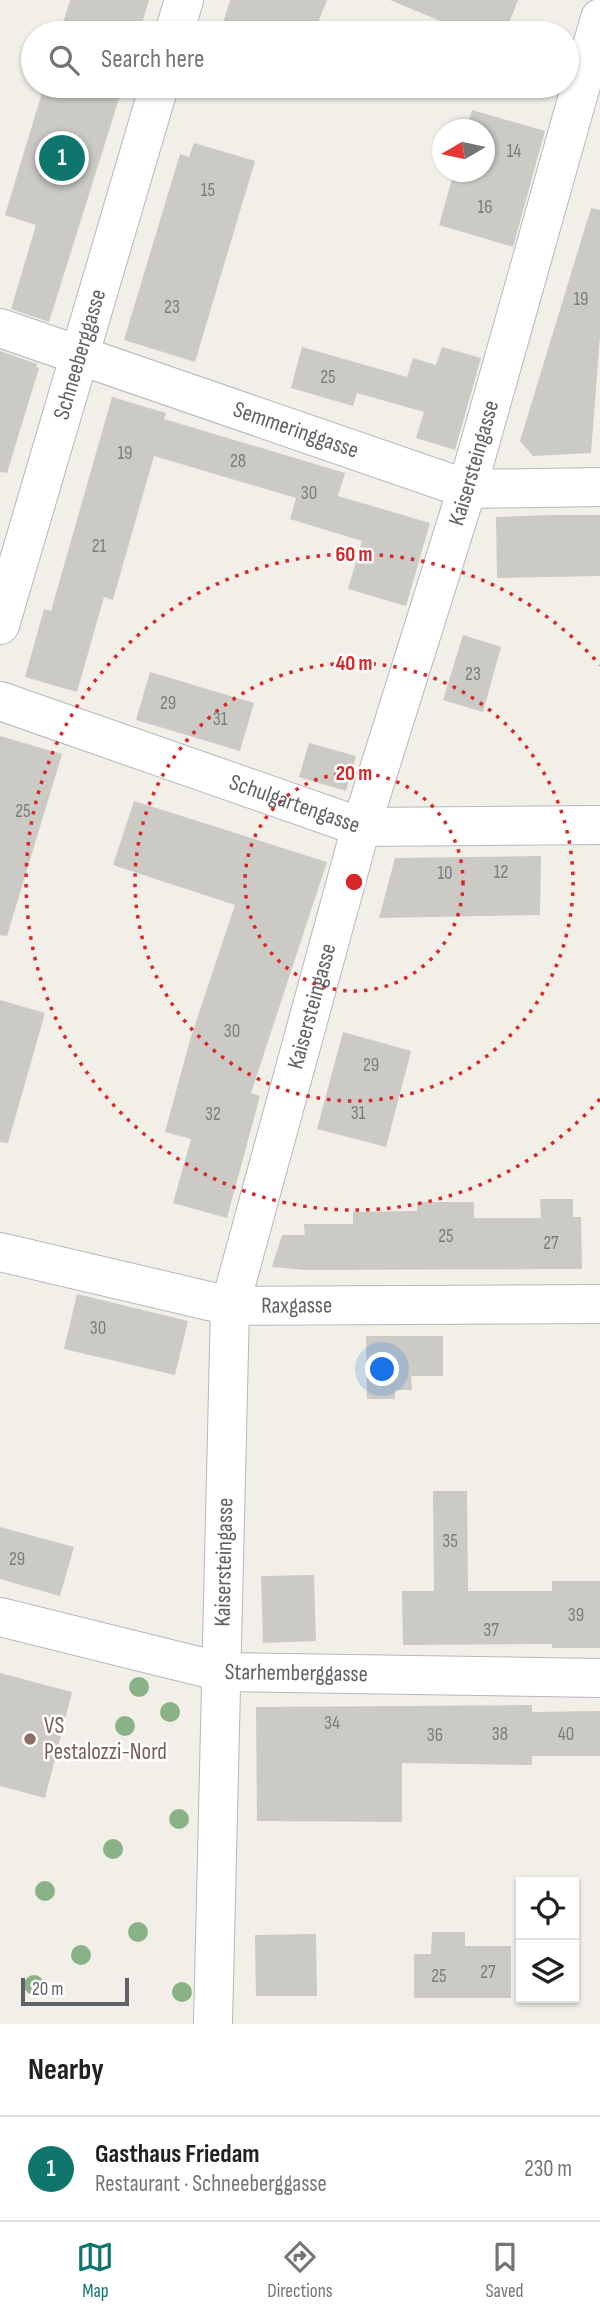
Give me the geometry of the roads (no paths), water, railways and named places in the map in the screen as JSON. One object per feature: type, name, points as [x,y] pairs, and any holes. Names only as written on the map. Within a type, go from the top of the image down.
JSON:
[{"type":"street","points":[[178,21],[184,0]]},
{"type":"street","name":"Kaisersteingasse","points":[[579,92],[600,18]]},
{"type":"street","name":"Schneeberggasse","points":[[0,625],[155,98]]},
{"type":"street","name":"Kaisersteingasse","points":[[213,2024],[230,1306],[361,827],[467,489],[577,98]]},
{"type":"street","name":"Semmeringgasse","points":[[0,328],[467,489],[600,487]]},
{"type":"street","name":"Schulgartengasse","points":[[0,701],[361,827],[600,825]]},
{"type":"street","name":"Raxgasse","points":[[0,1252],[230,1306],[600,1304]]},
{"type":"street","name":"Starhemberggasse","points":[[0,1617],[222,1672],[600,1678]]},
{"type":"place","name":"Gasthaus Friedam","points":[[62,158]]},
{"type":"place","name":"VS Pestalozzi-Nord","points":[[30,1739]]}]
